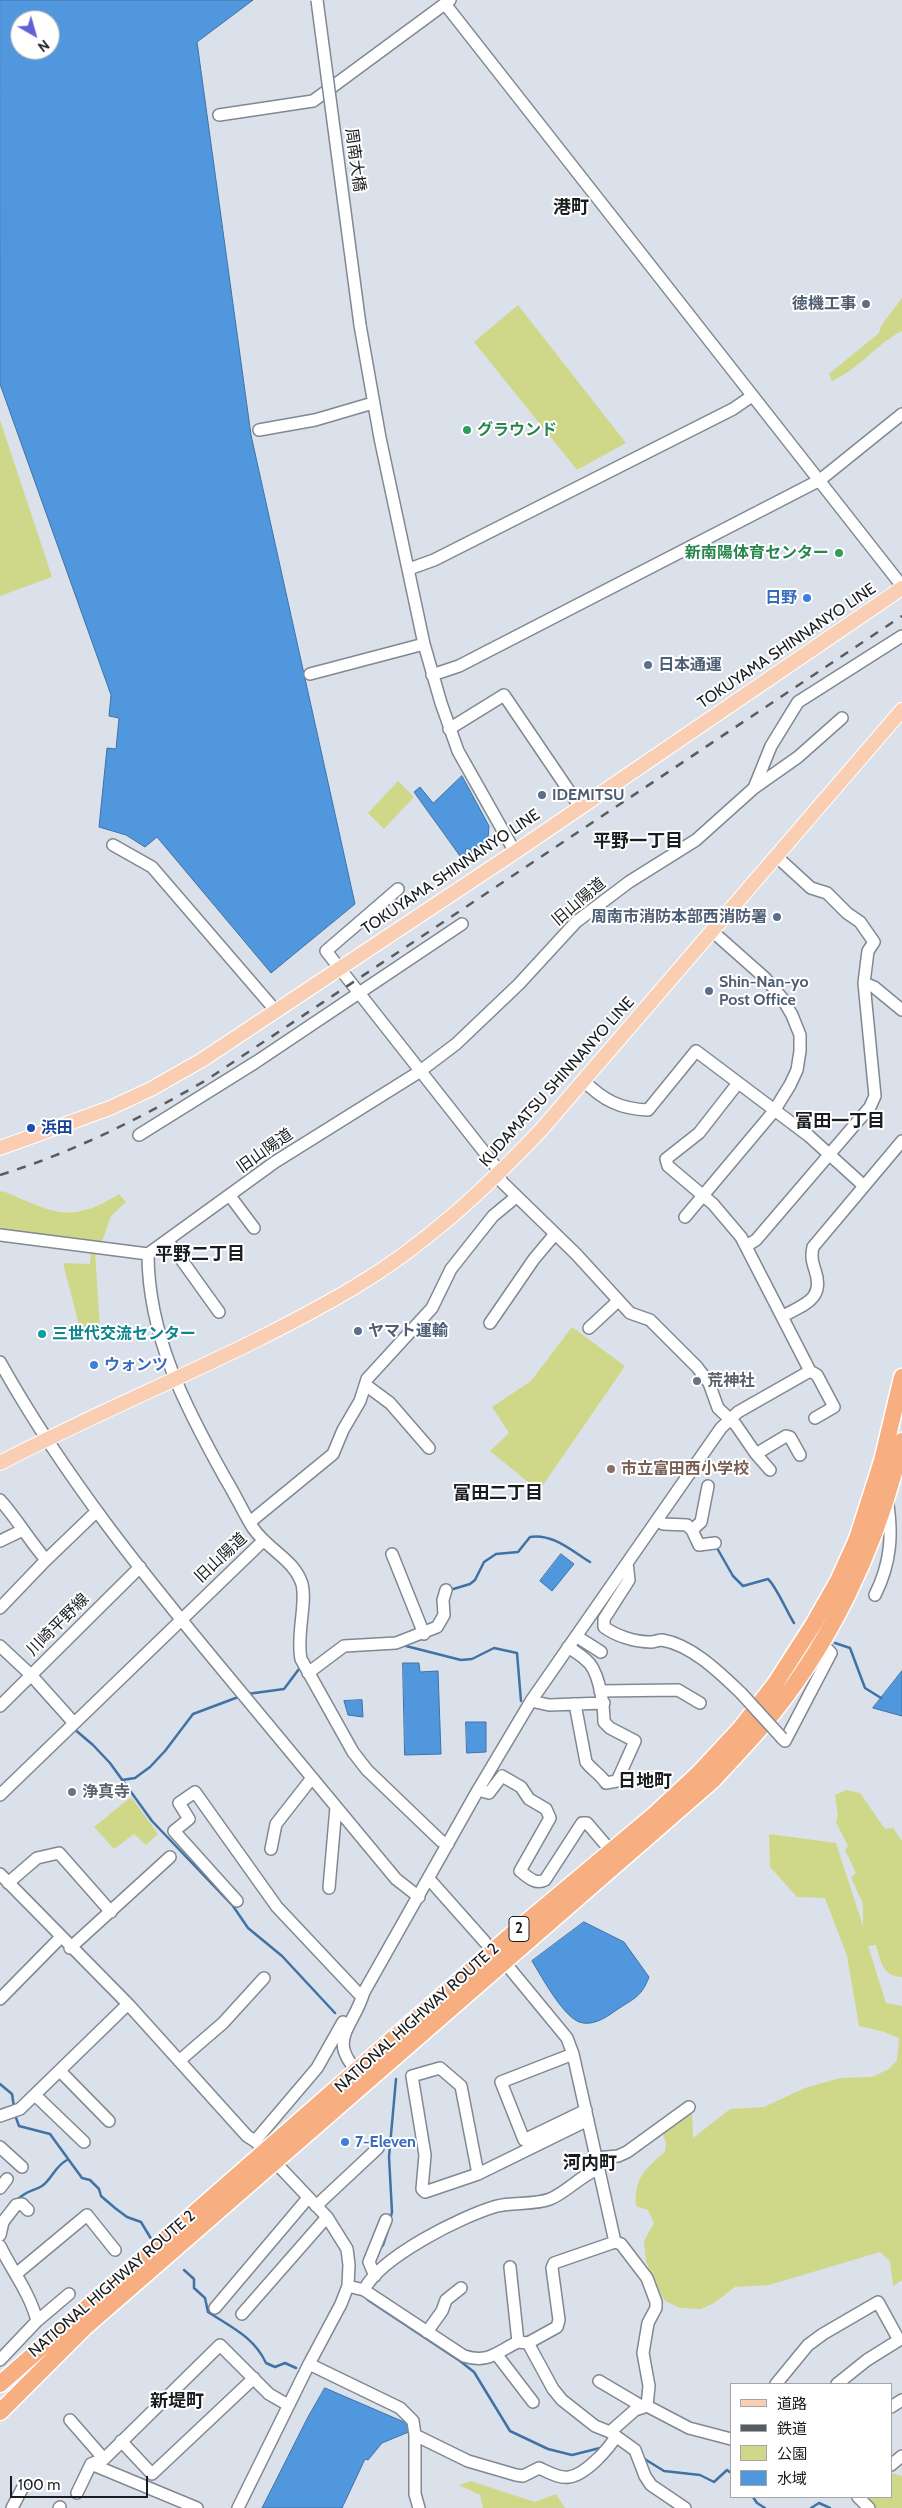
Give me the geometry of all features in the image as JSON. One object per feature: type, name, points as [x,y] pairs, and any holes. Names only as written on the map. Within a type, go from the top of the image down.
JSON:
[{"type":"highway","name":"NATIONAL HIGHWAY ROUTE 2","points":[[362,2077],[510,1936],[611,1851],[700,1772],[740,1729],[775,1684],[813,1625],[838,1581],[857,1539],[882,1461],[902,1377]]},
{"type":"highway","name":"NATIONAL HIGHWAY ROUTE 2","points":[[0,2384],[265,2152],[362,2077],[712,1782],[758,1731],[792,1687],[821,1642],[849,1592],[887,1499],[902,1441]]},
{"type":"highway","name":"NATIONAL HIGHWAY ROUTE 2","points":[[0,2412],[265,2152]]},
{"type":"main road","name":"TOKUYAMA SHINNANYO LINE","points":[[0,1148],[110,1108],[151,1089],[202,1060],[515,852],[902,587]]},
{"type":"main road","name":"KUDAMATSU SHINNANYO LINE","points":[[0,1463],[46,1438],[282,1327],[354,1287],[434,1232],[499,1174],[584,1081],[776,856],[900,715]]},
{"type":"street","name":"周南大橋","points":[[317,0],[360,325],[373,403],[424,644],[449,729],[487,805],[515,852]]},
{"type":"street","points":[[219,115],[313,101],[448,2],[902,587]]},
{"type":"street","points":[[409,569],[434,560],[733,409],[752,396]]},
{"type":"street","points":[[259,430],[315,420],[373,403]]},
{"type":"street","points":[[432,675],[459,666],[820,480],[902,414]]},
{"type":"street","name":"旧山陽道","points":[[0,1795],[180,1619],[263,1541],[250,1522],[196,1425],[165,1354],[152,1305],[148,1254],[313,1137],[420,1072],[456,1044],[490,1013],[576,922],[629,882],[696,840],[754,788],[771,746],[798,702],[902,636]]},
{"type":"street","points":[[310,674],[424,644]]},
{"type":"street","points":[[449,729],[504,695],[580,807]]},
{"type":"street","points":[[754,788],[798,756],[842,718]]},
{"type":"street","points":[[113,845],[152,867],[276,1011]]},
{"type":"street","points":[[746,1246],[756,1240],[870,1107],[875,1096],[864,984],[868,952],[874,942],[869,932],[827,893],[811,888],[776,856]]},
{"type":"street","points":[[398,889],[326,951],[496,1167],[502,1182],[555,1234],[630,1313],[650,1320],[697,1367],[708,1383],[718,1408],[728,1420],[736,1425],[756,1454],[770,1470]]},
{"type":"street","points":[[139,1135],[256,1062],[462,924]]},
{"type":"street","points":[[685,1217],[774,1111],[790,1086],[797,1070],[800,1035],[792,1015],[782,998],[765,978],[712,931]]},
{"type":"street","points":[[864,984],[874,987],[902,1010]]},
{"type":"street","points":[[584,1081],[612,1104],[631,1110],[648,1110],[696,1051],[809,1136],[864,1186]]},
{"type":"street","points":[[738,1083],[699,1133],[666,1159],[668,1166],[729,1220],[746,1246],[810,1371],[817,1375],[834,1407],[815,1418]]},
{"type":"street","points":[[783,1316],[803,1305],[818,1291],[819,1285],[811,1256],[813,1247],[902,1141]]},
{"type":"street","points":[[230,1196],[254,1228]]},
{"type":"street","points":[[250,1522],[333,1454],[342,1430],[360,1402],[367,1379],[432,1308],[451,1269],[493,1216],[516,1197]]},
{"type":"street","points":[[490,1323],[534,1259],[555,1234]]},
{"type":"street","points":[[0,1235],[148,1254]]},
{"type":"street","points":[[168,1241],[220,1312]]},
{"type":"street","points":[[589,1328],[618,1301]]},
{"type":"street","points":[[0,1362],[46,1438],[96,1511],[180,1619],[396,1879],[419,1897]]},
{"type":"street","points":[[265,2152],[419,1897],[478,1790],[531,1701],[568,1647],[728,1420],[810,1371]]},
{"type":"street","points":[[366,1386],[390,1403],[429,1448]]},
{"type":"street","points":[[756,1454],[786,1436],[790,1437],[800,1455]]},
{"type":"street","points":[[692,1530],[702,1522],[708,1486]]},
{"type":"street","points":[[875,1595],[891,1552],[891,1522],[887,1499]]},
{"type":"street","points":[[0,1500],[19,1522],[46,1560]]},
{"type":"street","points":[[0,1608],[96,1511]]},
{"type":"street","points":[[658,1520],[662,1524],[687,1525],[700,1545],[715,1543]]},
{"type":"street","points":[[0,1541],[23,1530]]},
{"type":"street","points":[[263,1541],[291,1564],[302,1585],[299,1648],[301,1660],[353,1752],[367,1770],[441,1841],[448,1844]]},
{"type":"street","points":[[392,1554],[424,1634]]},
{"type":"street","points":[[627,1563],[629,1580],[604,1619],[604,1627],[615,1635],[651,1642],[660,1640],[673,1644],[706,1663],[741,1693],[786,1741],[831,1653],[821,1642]]},
{"type":"street","name":"川崎平野線","points":[[0,1706],[140,1567]]},
{"type":"street","points":[[308,1673],[344,1646],[396,1644],[424,1634],[442,1622],[443,1600],[446,1590]]},
{"type":"street","points":[[576,1636],[601,1652]]},
{"type":"street","points":[[0,1646],[31,1675],[74,1723]]},
{"type":"street","points":[[568,1647],[589,1663],[604,1703],[604,1722],[610,1728],[635,1741],[617,1781],[606,1783],[600,1774],[591,1770],[586,1762],[575,1704]]},
{"type":"street","points":[[600,1691],[678,1690],[700,1703]]},
{"type":"street","points":[[531,1701],[549,1705],[604,1703]]},
{"type":"street","points":[[478,1790],[489,1793],[502,1776],[522,1787],[529,1799],[546,1809],[550,1818],[520,1871],[531,1880],[540,1882],[545,1880],[582,1823],[587,1823],[611,1851]]},
{"type":"street","points":[[271,1849],[276,1824],[312,1778]]},
{"type":"street","points":[[237,1901],[174,1831],[189,1819],[179,1803],[195,1792],[277,1907],[362,1993]]},
{"type":"street","points":[[329,1888],[336,1806]]},
{"type":"street","points":[[111,1912],[59,1853],[37,1858],[4,1879],[70,1948],[128,2004],[247,2136],[265,2152],[327,2217],[347,2249],[349,2265],[348,2286],[341,2304],[288,2405],[238,2508]]},
{"type":"street","points":[[70,1948],[170,1857]]},
{"type":"street","points":[[429,1879],[485,1942]]},
{"type":"street","points":[[0,1999],[61,1937]]},
{"type":"street","points":[[512,1970],[566,2038],[573,2054],[615,2242]]},
{"type":"street","points":[[180,2061],[222,2022],[264,1978]]},
{"type":"street","points":[[362,1993],[360,2006],[343,2036],[342,2046],[347,2061],[362,2077]]},
{"type":"street","points":[[0,2116],[16,2111],[35,2095],[128,2004]]},
{"type":"street","points":[[573,2054],[501,2082],[524,2140],[587,2115]]},
{"type":"street","points":[[478,2174],[461,2086],[440,2068],[412,2076],[425,2155],[422,2190],[425,2192],[478,2174],[587,2115]]},
{"type":"street","points":[[60,2071],[109,2121]]},
{"type":"street","points":[[35,2095],[84,2142]]},
{"type":"street","points":[[364,2290],[375,2276],[422,2239],[438,2230],[496,2206],[550,2199],[596,2163],[627,2152],[689,2107]]},
{"type":"street","points":[[0,2146],[22,2167]]},
{"type":"street","points":[[215,2308],[312,2202],[378,2148]]},
{"type":"street","points":[[0,2235],[3,2222],[16,2205],[22,2204],[28,2210]]},
{"type":"street","points":[[16,2274],[88,2214],[115,2250]]},
{"type":"street","points":[[242,2314],[327,2217]]},
{"type":"street","points":[[375,2276],[369,2262],[386,2220]]},
{"type":"street","points":[[348,2286],[364,2290],[471,2359],[497,2355],[558,2327],[559,2320],[552,2268],[554,2263],[615,2242],[621,2244],[642,2270],[656,2302],[656,2308],[648,2323],[642,2353],[649,2386],[644,2407],[613,2434],[606,2452],[577,2474],[569,2477],[539,2468],[523,2476],[516,2475],[468,2462],[415,2435]]},
{"type":"street","points":[[0,2246],[24,2286],[37,2321]]},
{"type":"street","points":[[510,2268],[523,2342],[553,2389],[562,2400],[595,2426],[613,2434],[638,2457],[644,2476],[651,2485],[684,2508]]},
{"type":"street","points":[[427,2332],[442,2311],[446,2300],[461,2288]]},
{"type":"street","points":[[0,2360],[37,2321],[69,2294]]},
{"type":"street","points":[[777,2383],[808,2345],[823,2334],[878,2302],[899,2340],[866,2360],[838,2383]]},
{"type":"street","points":[[77,2493],[91,2464],[104,2459],[220,2345],[270,2394],[288,2405]]},
{"type":"street","points":[[497,2355],[533,2402]]},
{"type":"street","points":[[309,2364],[400,2408],[412,2421],[415,2435],[415,2494],[419,2508]]},
{"type":"street","points":[[121,2441],[152,2474],[254,2378]]},
{"type":"street","points":[[599,2381],[638,2404],[689,2428],[729,2436]]},
{"type":"street","points":[[70,2420],[104,2459]]},
{"type":"street","points":[[91,2464],[197,2508]]},
{"type":"street","points":[[12,2508],[23,2487]]},
{"type":"street","points":[[859,2498],[869,2508]]},
{"type":"green space","points":[[902,298],[902,331],[851,370],[832,381],[829,374],[879,333],[881,326]]},
{"type":"green space","points":[[518,305],[626,443],[577,470],[474,342]]},
{"type":"green space","points":[[0,420],[52,577],[0,596]]},
{"type":"green space","points":[[398,781],[414,797],[384,829],[368,813]]},
{"type":"green space","points":[[3,1191],[35,1205],[61,1212],[87,1210],[119,1194],[126,1202],[111,1216],[102,1242],[0,1229],[0,1192]]},
{"type":"green space","points":[[91,1251],[95,1251],[100,1328],[83,1341],[63,1263],[90,1264]]},
{"type":"green space","points":[[572,1327],[625,1366],[539,1491],[490,1451],[509,1433],[492,1407],[531,1381]]},
{"type":"green space","points":[[846,1790],[860,1793],[885,1829],[893,1828],[902,1841],[902,1977],[895,1976],[886,1971],[876,1945],[868,1946],[886,2003],[902,2006],[902,2280],[893,2286],[890,2261],[880,2252],[769,2285],[735,2287],[714,2303],[701,2309],[680,2308],[665,2301],[656,2287],[646,2261],[644,2241],[654,2223],[648,2210],[636,2206],[637,2188],[642,2175],[665,2152],[666,2143],[662,2131],[692,2112],[693,2138],[730,2109],[764,2107],[805,2088],[840,2078],[872,2077],[889,2069],[897,2060],[899,2038],[881,2031],[859,2026],[847,1956],[825,1898],[797,1897],[770,1867],[769,1834],[836,1843],[863,1926],[863,1904],[851,1877],[856,1873],[845,1850],[848,1846],[836,1822],[838,1815],[835,1795]]},
{"type":"green space","points":[[132,1798],[158,1834],[146,1845],[134,1834],[114,1849],[94,1827]]},
{"type":"green space","points":[[892,2473],[902,2476],[902,2508],[876,2508],[863,2498],[892,2498]]},
{"type":"green space","points":[[471,2481],[535,2502],[556,2494],[565,2508],[483,2508],[480,2495],[459,2485]]},
{"type":"water","points":[[0,0],[253,0],[197,42],[251,435],[355,904],[271,973],[157,837],[145,847],[126,835],[99,827],[107,748],[116,749],[119,718],[109,716],[111,695],[0,384]]},
{"type":"water","points":[[462,776],[489,826],[487,850],[475,857],[468,848],[465,850],[473,861],[469,863],[462,855],[460,856],[414,792],[420,787],[433,803]]},
{"type":"water","points":[[561,1554],[574,1564],[552,1591],[540,1581]]},
{"type":"water","points":[[403,1663],[419,1663],[420,1672],[438,1671],[441,1754],[405,1755]]},
{"type":"water","points":[[902,1671],[902,1716],[873,1708]]},
{"type":"water","points":[[362,1700],[363,1717],[348,1715],[344,1701]]},
{"type":"water","points":[[466,1722],[486,1722],[486,1752],[467,1753]]},
{"type":"water","points":[[584,1922],[624,1942],[649,1977],[641,1993],[593,2023],[583,2023],[569,2015],[532,1961]]},
{"type":"water","points":[[325,2388],[404,2422],[408,2419],[411,2431],[382,2443],[368,2460],[365,2459],[342,2508],[262,2508],[308,2417]]},
{"type":"waterway","points":[[450,1590],[470,1584],[475,1580],[484,1562],[496,1554],[518,1552],[530,1537],[538,1536],[554,1540],[590,1562]]},
{"type":"waterway","points":[[715,1548],[717,1548],[733,1576],[743,1586],[768,1579],[794,1623]]},
{"type":"waterway","points":[[835,1643],[850,1648],[865,1688],[881,1698]]},
{"type":"waterway","points":[[402,1645],[461,1660],[472,1659],[494,1648],[517,1653],[521,1701]]},
{"type":"waterway","points":[[247,1694],[284,1689],[302,1667]]},
{"type":"waterway","points":[[35,1688],[65,1721]]},
{"type":"waterway","points":[[122,1780],[135,1778],[150,1767],[165,1751],[193,1714],[241,1696]]},
{"type":"waterway","points":[[73,1728],[110,1763],[152,1821],[233,1906],[248,1928],[282,1956],[335,2013]]},
{"type":"waterway","points":[[390,2220],[392,2212],[389,2157],[396,2079]]},
{"type":"waterway","points":[[0,2084],[12,2094],[14,2107]]},
{"type":"waterway","points":[[15,2115],[19,2126],[50,2134],[82,2178],[90,2180],[99,2189],[101,2196],[127,2217],[141,2222],[153,2242]]},
{"type":"waterway","points":[[17,2200],[42,2186],[59,2166],[67,2160]]},
{"type":"waterway","points":[[379,2250],[383,2245],[388,2230]]},
{"type":"waterway","points":[[4,2264],[12,2279]]},
{"type":"waterway","points":[[184,2270],[194,2279],[194,2288],[205,2298],[208,2312],[248,2339],[266,2363],[275,2367],[285,2363],[296,2368]]},
{"type":"waterway","points":[[368,2300],[474,2372],[510,2431],[548,2449],[572,2455],[600,2448]]},
{"type":"waterway","points":[[643,2458],[664,2471],[700,2475],[714,2482],[727,2470],[730,2472]]},
{"type":"waterway","points":[[754,2498],[757,2503],[765,2508]]},
{"type":"waterway","points":[[811,2508],[819,2503],[830,2508]]},
{"type":"railway","points":[[0,1175],[81,1145],[158,1107],[208,1079],[902,616]]},
{"type":"place","name":"徳機工事","points":[[866,304]]},
{"type":"place","name":"グラウンド","points":[[467,430]]},
{"type":"place","name":"新南陽体育センター","points":[[839,553]]},
{"type":"place","name":"日野","points":[[807,598]]},
{"type":"place","name":"日本通運","points":[[648,665]]},
{"type":"place","name":"IDEMITSU","points":[[542,795]]},
{"type":"place","name":"周南市消防本部西消防署","points":[[777,917]]},
{"type":"place","name":"Shin-Nan-yo Post Office","points":[[709,991]]},
{"type":"place","name":"浜田","points":[[31,1128]]},
{"type":"place","name":"ヤマト運輸","points":[[358,1331]]},
{"type":"place","name":"三世代交流センター","points":[[42,1334]]},
{"type":"place","name":"ウォンツ","points":[[94,1365]]},
{"type":"place","name":"荒神社","points":[[697,1381]]},
{"type":"place","name":"市立富田西小学校","points":[[611,1469]]},
{"type":"place","name":"浄真寺","points":[[72,1792]]},
{"type":"place","name":"7-Eleven","points":[[345,2142]]},
{"type":"district","name":"港町","points":[[571,208]]},
{"type":"district","name":"平野一丁目","points":[[638,842]]},
{"type":"district","name":"富田一丁目","points":[[840,1122]]},
{"type":"district","name":"平野二丁目","points":[[200,1255]]},
{"type":"district","name":"富田二丁目","points":[[498,1494]]},
{"type":"district","name":"日地町","points":[[645,1782]]},
{"type":"district","name":"河内町","points":[[590,2164]]},
{"type":"district","name":"新堤町","points":[[177,2402]]}]
